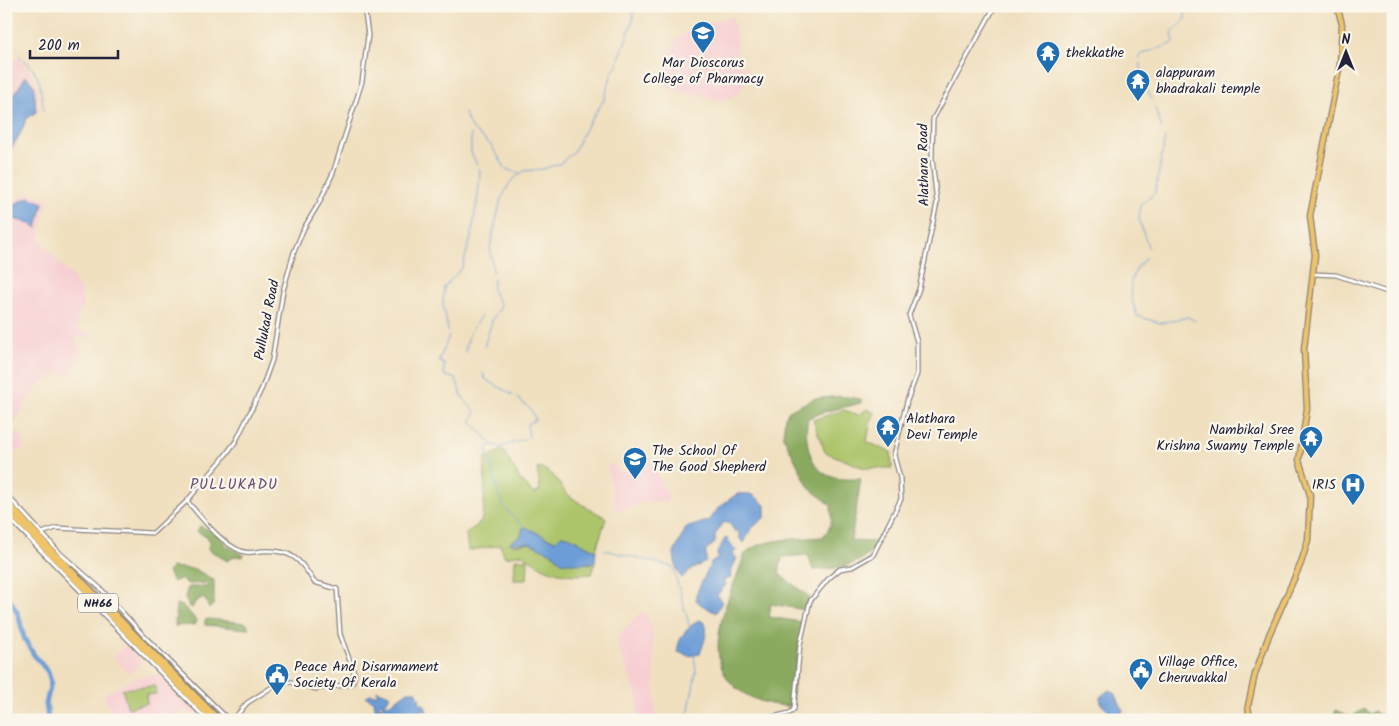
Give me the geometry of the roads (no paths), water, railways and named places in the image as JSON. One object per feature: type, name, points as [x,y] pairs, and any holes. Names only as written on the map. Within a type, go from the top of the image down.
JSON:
[{"type":"highway","name":"NH66","points":[[8,506],[213,720]]},
{"type":"highway","name":"NH66","points":[[8,506],[219,720]]},
{"type":"main road","points":[[1250,720],[1248,706],[1255,674],[1269,635],[1302,563],[1308,540],[1310,496],[1299,460],[1307,409],[1304,357],[1315,251],[1310,216],[1342,41],[1341,18],[1337,6]]},
{"type":"main road","points":[[734,720],[764,719]]},
{"type":"street","name":"Pullukad Road","points":[[42,533],[56,528],[153,533],[187,501],[236,441],[262,388],[272,360],[283,291],[294,252],[304,228],[334,173],[362,82],[368,36],[364,6]]},
{"type":"street","name":"Alathara Road","points":[[764,719],[790,713],[794,709],[800,645],[810,601],[829,578],[840,569],[852,567],[873,555],[901,499],[900,478],[894,455],[907,401],[917,374],[917,342],[908,314],[919,289],[937,203],[932,158],[933,119],[995,6]]},
{"type":"street","points":[[1313,274],[1336,275],[1393,294]]},
{"type":"street","points":[[6,494],[8,506],[42,533],[61,554],[101,589],[144,636],[231,720],[247,704],[277,684],[291,682],[316,689],[352,684],[354,675],[340,634],[337,589],[314,582],[302,562],[284,553],[270,550],[245,552],[230,546],[187,501]]},
{"type":"street","points":[[6,515],[208,720]]},
{"type":"water","points":[[26,76],[34,86],[36,112],[26,119],[19,136],[9,151],[6,150],[6,108]]},
{"type":"water","points":[[29,197],[43,203],[37,228],[29,223],[6,217],[6,203],[15,204]]},
{"type":"water","points":[[737,494],[755,496],[765,505],[765,517],[751,529],[744,543],[740,539],[738,530],[735,532],[730,524],[724,522],[715,535],[715,543],[706,550],[706,562],[690,570],[682,578],[677,570],[674,553],[686,528],[710,520],[719,507]]},
{"type":"water","points":[[525,527],[555,541],[561,535],[596,550],[595,562],[581,564],[561,562],[554,554],[529,543],[509,543],[521,536]]},
{"type":"water","points":[[726,537],[736,551],[732,554],[737,558],[730,573],[731,578],[723,580],[726,585],[717,595],[722,602],[716,613],[698,602],[696,594],[712,561],[718,559],[717,553]]},
{"type":"water","points":[[700,620],[705,623],[706,631],[700,654],[689,656],[678,652],[679,642],[684,633]]},
{"type":"water","points":[[377,690],[389,695],[385,703],[389,705],[408,691],[416,691],[420,699],[419,702],[425,705],[427,713],[421,708],[420,718],[405,718],[383,707],[382,701],[379,706],[382,707],[381,716],[384,713],[386,720],[377,720],[374,701],[366,697],[370,694],[377,695]]},
{"type":"water","points":[[1109,690],[1115,693],[1123,710],[1120,717],[1115,718],[1101,704],[1100,697]]},
{"type":"waterway","points":[[493,272],[490,247],[501,199],[511,181],[524,171],[543,169],[561,163],[574,151],[586,127],[604,100],[612,73],[617,65],[633,20],[633,6]]},
{"type":"waterway","points":[[1140,58],[1140,55],[1174,43],[1172,33],[1185,20],[1186,6]]},
{"type":"waterway","points":[[19,56],[27,62],[36,74],[44,112]]},
{"type":"waterway","points":[[1140,63],[1144,83],[1152,100]]},
{"type":"waterway","points":[[1155,108],[1162,129]]},
{"type":"waterway","points":[[464,113],[471,128],[491,145],[506,169],[520,173]]},
{"type":"waterway","points":[[448,331],[443,305],[444,287],[462,268],[471,238],[478,196],[480,171],[471,152],[471,134]]},
{"type":"waterway","points":[[1148,247],[1139,219],[1140,205],[1155,193],[1165,138]]},
{"type":"waterway","points":[[1146,257],[1135,272],[1131,285],[1132,299],[1137,316],[1160,323],[1188,317],[1195,321]]},
{"type":"waterway","points":[[484,347],[493,318],[501,307],[492,289],[494,279]]},
{"type":"waterway","points":[[465,352],[469,334],[481,316]]},
{"type":"waterway","points":[[449,336],[439,361],[444,364],[444,375],[456,379],[461,395],[476,413],[472,423],[493,445]]},
{"type":"waterway","points":[[483,373],[485,379],[513,395]]},
{"type":"waterway","points":[[516,397],[534,415],[535,420],[527,424],[529,437]]},
{"type":"waterway","points":[[525,439],[499,448],[496,445],[488,446],[487,453],[501,502],[514,518],[526,528]]},
{"type":"waterway","points":[[605,550],[673,567],[690,628]]},
{"type":"waterway","points":[[6,593],[18,614],[24,638],[34,655],[48,672],[51,682],[46,704],[48,720]]},
{"type":"waterway","points":[[687,720],[696,672],[694,655]]},
{"type":"place","name":"Mar Dioscorus College of Pharmacy","points":[[703,54]]},
{"type":"place","name":"thekkathe","points":[[1048,74]]},
{"type":"place","name":"alappuram bhadrakali temple","points":[[1138,102]]},
{"type":"place","name":"Alathara Devi Temple","points":[[888,448]]},
{"type":"place","name":"Nambikal Sree Krishna Swamy Temple","points":[[1311,459]]},
{"type":"place","name":"The School Of The Good Shepherd","points":[[635,480]]},
{"type":"place","name":"IRIS","points":[[1353,506]]},
{"type":"place","name":"Village Office, Cheruvakkal","points":[[1141,691]]},
{"type":"place","name":"Peace And Disarmament Society Of Kerala","points":[[277,696]]},
{"type":"district","name":"PULLUKADU","points":[[234,485]]}]
